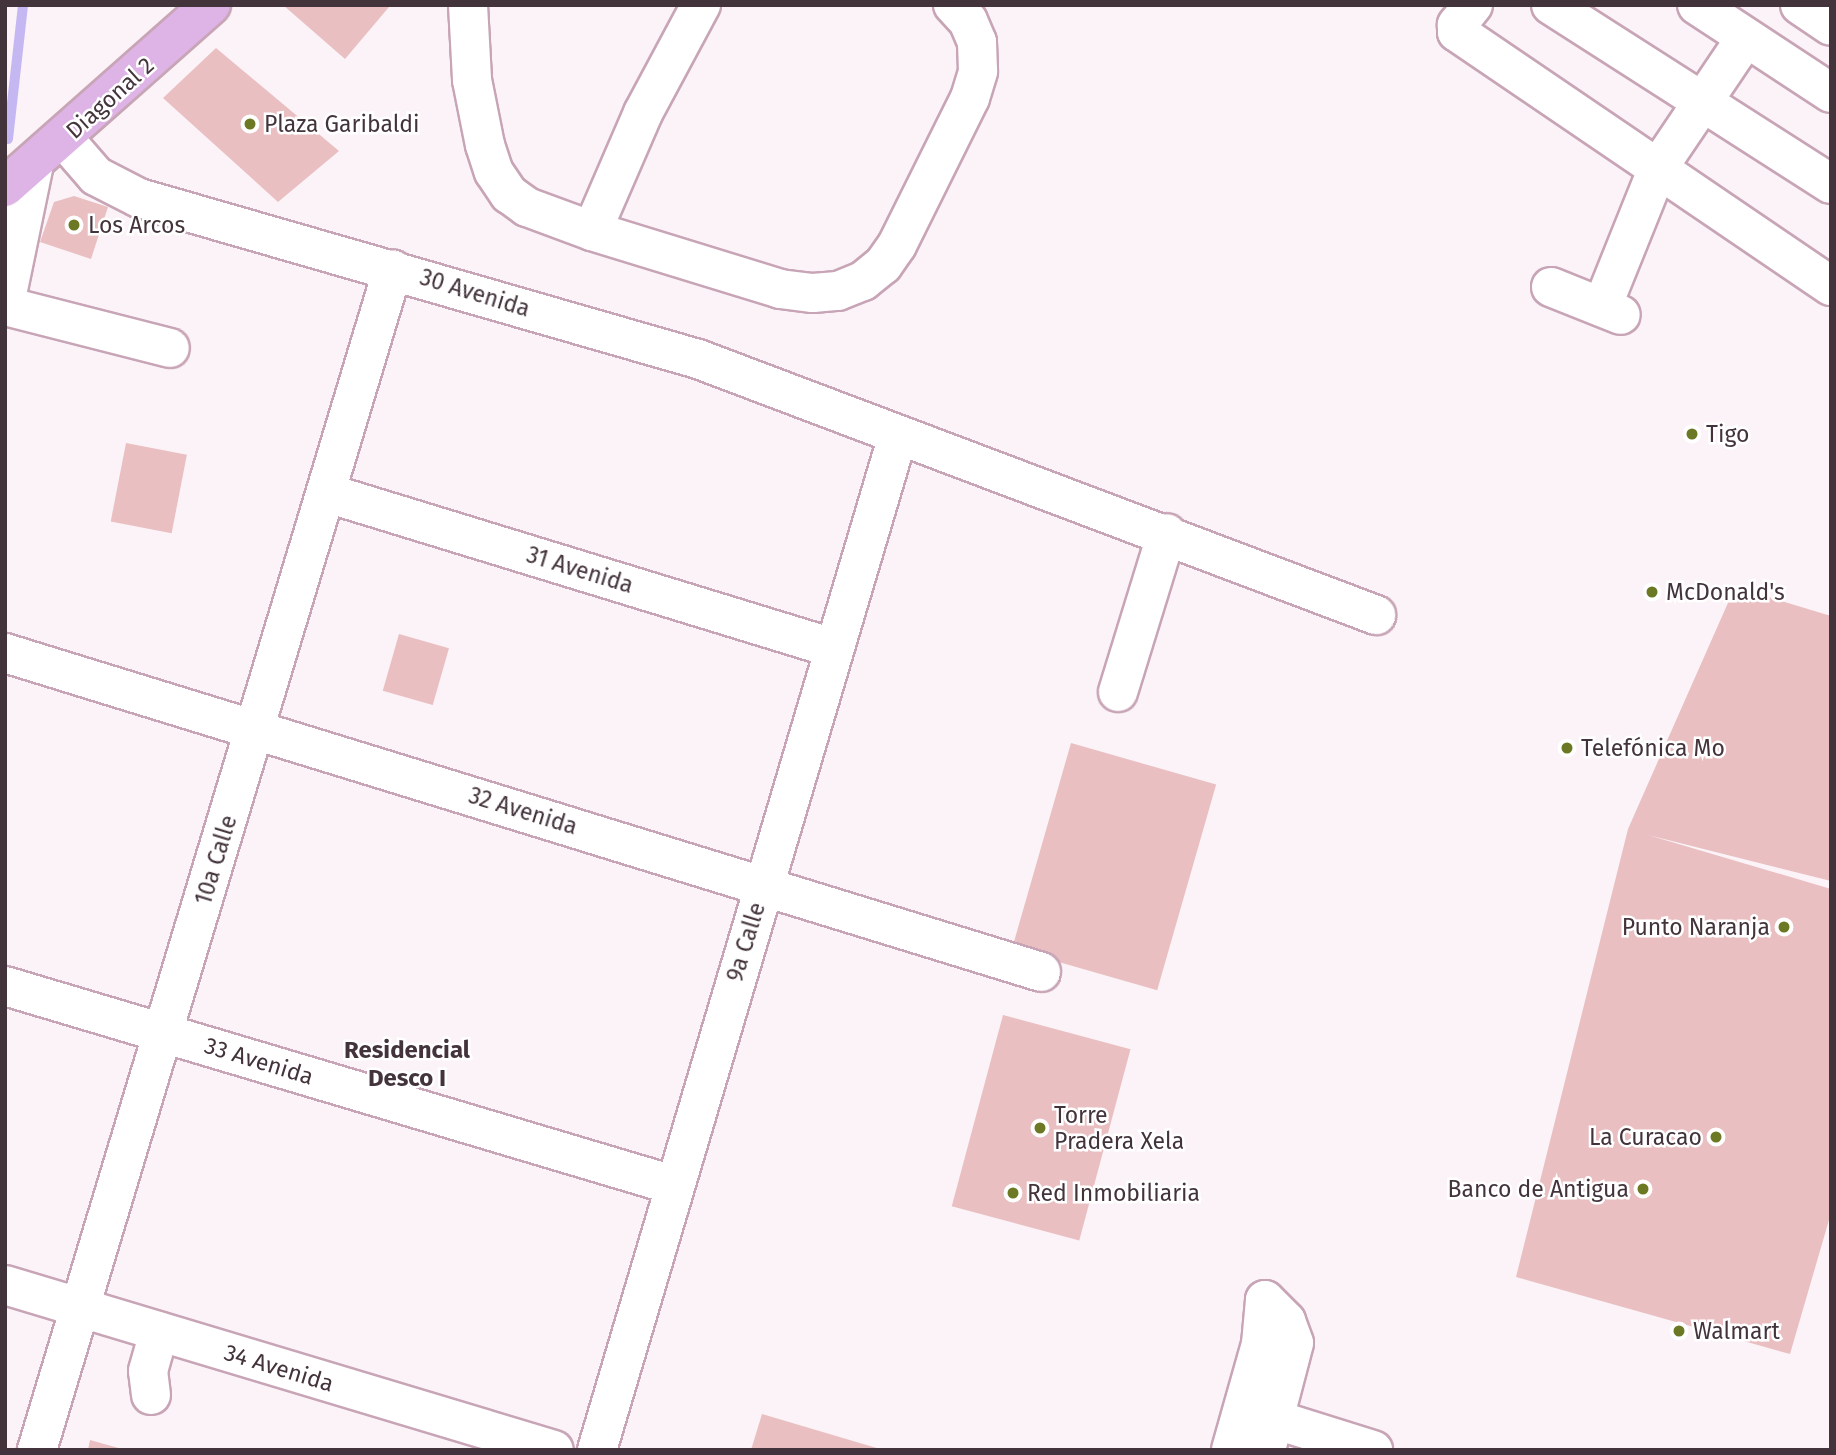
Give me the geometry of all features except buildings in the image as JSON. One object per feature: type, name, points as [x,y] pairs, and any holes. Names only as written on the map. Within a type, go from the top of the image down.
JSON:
[{"type":"main road","name":"Diagonal 2","points":[[20,176],[211,5]]},
{"type":"street","points":[[468,5],[472,80],[494,172],[509,194],[527,207],[593,231],[780,289],[838,291],[863,281],[897,245],[970,99],[978,71],[977,42],[968,20],[953,5]]},
{"type":"street","points":[[593,231],[643,113],[701,5]]},
{"type":"street","points":[[1474,5],[1457,25],[1457,32],[1831,286]]},
{"type":"street","points":[[1551,5],[1831,184]]},
{"type":"street","points":[[1697,5],[1831,93]]},
{"type":"street","points":[[1800,5],[1831,26]]},
{"type":"street","points":[[1552,287],[1611,311],[1658,168],[1745,39]]},
{"type":"street","name":"30 Avenida","points":[[64,139],[96,176],[139,198],[393,268],[698,359],[1167,533],[1376,615]]},
{"type":"street","points":[[20,176],[5,305],[170,348]]},
{"type":"street","name":"10a Calle","points":[[37,1450],[393,268]]},
{"type":"street","name":"9a Calle","points":[[597,1450],[673,1185],[898,435]]},
{"type":"street","name":"31 Avenida","points":[[327,493],[833,648]]},
{"type":"street","points":[[1118,692],[1167,533]]},
{"type":"street","name":"32 Avenida","points":[[5,653],[763,884],[1041,972]]},
{"type":"street","name":"33 Avenida","points":[[5,986],[673,1185]]},
{"type":"street","name":"34 Avenida","points":[[5,1285],[554,1450]]},
{"type":"street","points":[[151,1395],[148,1371],[159,1332]]},
{"type":"street","points":[[1231,1450],[1261,1426],[1373,1450]]},
{"type":"waterway","points":[[8,139],[23,5]]},
{"type":"place","name":"Plaza Garibaldi","points":[[250,124]]},
{"type":"place","name":"Los Arcos","points":[[74,225]]},
{"type":"place","name":"Tigo","points":[[1692,434]]},
{"type":"place","name":"McDonald's","points":[[1652,592]]},
{"type":"place","name":"Telefónica Mo","points":[[1567,748]]},
{"type":"place","name":"Punto Naranja","points":[[1784,927]]},
{"type":"place","name":"Torre Pradera Xela","points":[[1040,1128]]},
{"type":"place","name":"La Curacao","points":[[1716,1137]]},
{"type":"place","name":"Banco de Antigua","points":[[1643,1189]]},
{"type":"place","name":"Red Inmobiliaria","points":[[1013,1193]]},
{"type":"place","name":"Walmart","points":[[1679,1331]]},
{"type":"district","name":"Residencial Desco I","points":[[407,1065]]}]
